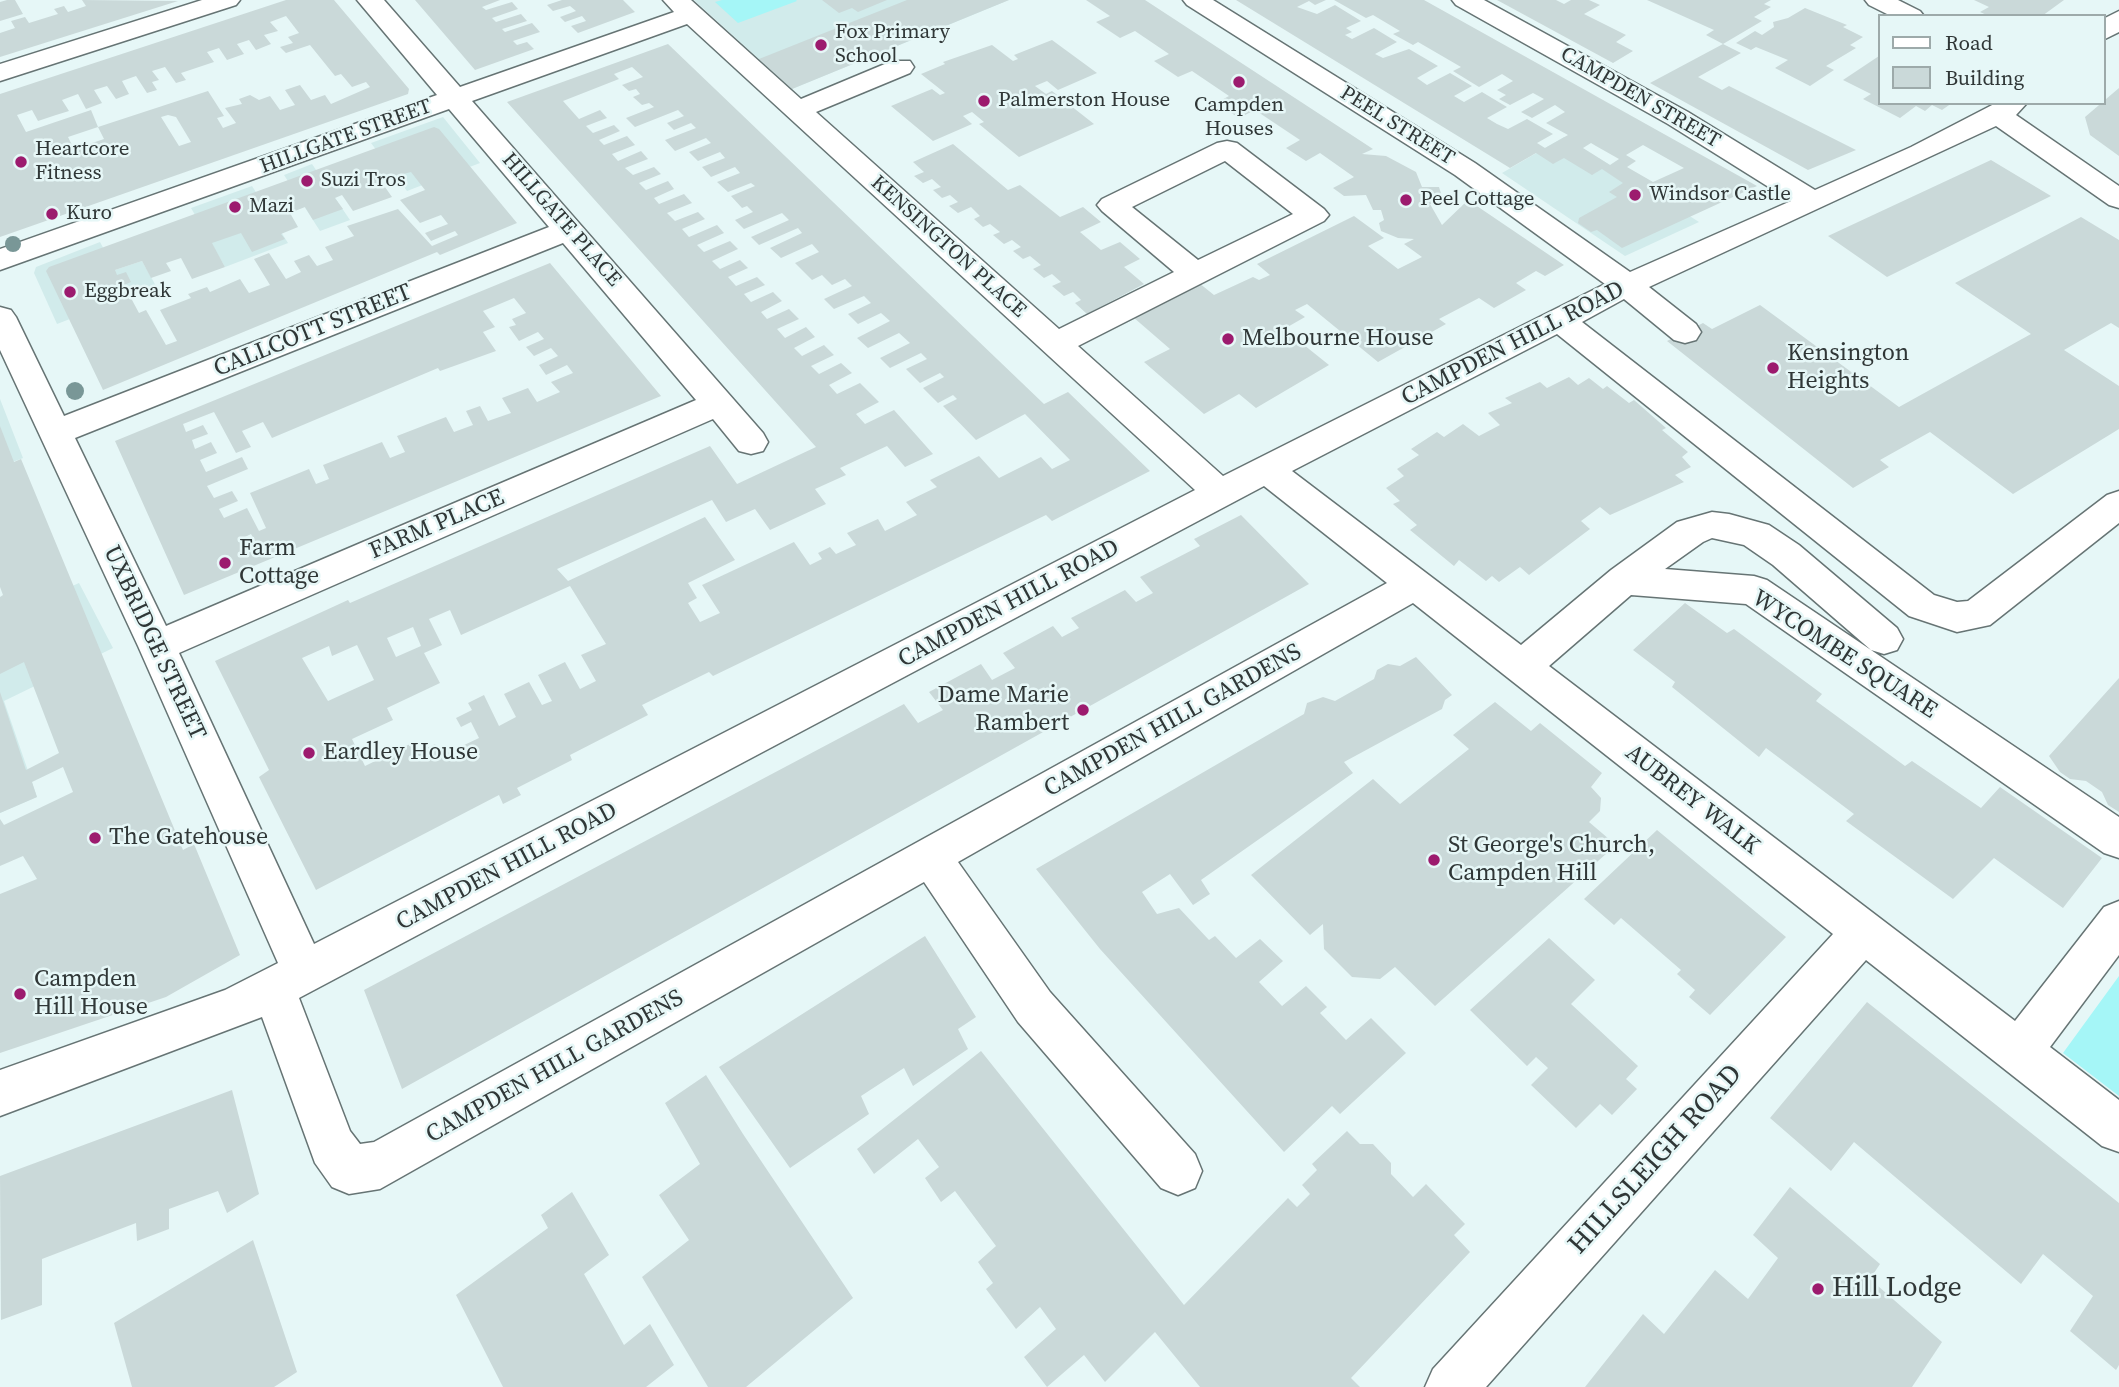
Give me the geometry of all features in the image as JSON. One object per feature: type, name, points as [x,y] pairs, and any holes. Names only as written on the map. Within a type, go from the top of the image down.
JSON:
[{"type":"street","points":[[0,73],[227,0]]},
{"type":"street","name":"HILLGATE PLACE","points":[[370,0],[751,442]]},
{"type":"street","name":"PEEL STREET","points":[[1196,0],[1465,169],[1685,332]]},
{"type":"street","name":"CAMPDEN STREET","points":[[1465,0],[1678,118],[1812,201]]},
{"type":"street","points":[[1878,0],[1907,14]]},
{"type":"street","name":"HILLGATE STREET","points":[[0,260],[456,98],[683,7]]},
{"type":"street","name":"KENSINGTON PLACE","points":[[683,7],[1221,494]]},
{"type":"street","points":[[2105,30],[2119,19]]},
{"type":"street","points":[[797,110],[901,68]]},
{"type":"street","points":[[2006,109],[2119,199]]},
{"type":"street","name":"CAMPDEN HILL ROAD","points":[[0,1093],[237,1007],[1266,469],[1559,320],[1626,286],[2006,109]]},
{"type":"street","points":[[1056,344],[1314,215],[1227,149],[1112,205],[1195,274]]},
{"type":"street","name":"CALLCOTT STREET","points":[[55,433],[570,229]]},
{"type":"street","name":"UXBRIDGE STREET","points":[[0,317],[157,646],[288,980]]},
{"type":"street","points":[[1559,320],[1922,606],[1957,617],[1977,615],[2119,504]]},
{"type":"street","name":"FARM PLACE","points":[[157,646],[717,404]]},
{"type":"street","name":"AUBREY WALK","points":[[1266,469],[1862,933],[2119,1129]]},
{"type":"street","points":[[1522,667],[1624,580],[1690,532],[1712,525],[1756,535],[1786,555],[1884,639]]},
{"type":"street","name":"WYCOMBE SQUARE","points":[[1624,580],[1754,590],[2119,840]]},
{"type":"street","name":"CAMPDEN HILL GARDENS","points":[[288,980],[332,1146],[349,1170],[380,1166],[1415,585]]},
{"type":"street","points":[[930,858],[1034,1007],[1178,1171]]},
{"type":"street","points":[[2018,1053],[2119,921]]},
{"type":"street","name":"HILLSLEIGH ROAD","points":[[1451,1387],[1862,933]]},
{"type":"shaded area","name":"Fox Primary School","points":[[694,0],[1009,0],[792,89]]},
{"type":"shaded area","points":[[797,1],[738,23],[715,2]]},
{"type":"shaded area","points":[[443,117],[480,163],[407,191],[371,143]]},
{"type":"shaded area","points":[[1564,137],[1699,222],[1625,256],[1502,173]]},
{"type":"shaded area","points":[[312,164],[350,220],[320,231],[284,175]]},
{"type":"shaded area","points":[[252,186],[288,243],[225,267],[191,208]]},
{"type":"shaded area","points":[[100,242],[115,270],[142,261],[156,286],[57,324],[34,273],[36,267]]},
{"type":"shaded area","points":[[0,399],[23,458],[0,467]]},
{"type":"shaded area","points":[[79,583],[113,648],[4,701],[37,797],[0,813],[0,619]]},
{"type":"shaded area","points":[[2119,976],[2119,1096],[2063,1053]]},
{"type":"building","points":[[15,0],[23,14],[0,21],[0,2]]},
{"type":"building","points":[[82,0],[178,1],[0,57],[0,33],[15,28],[11,21],[25,17],[29,23],[58,14],[54,9],[64,6],[68,12],[86,6]]},
{"type":"building","points":[[286,0],[334,0],[409,89],[408,94],[0,237],[0,94]],"holes":[[[286,16],[299,33],[288,37],[293,43],[280,47],[286,53],[310,45],[335,76],[341,74],[352,87],[366,82],[370,87],[331,104],[325,95],[311,100],[300,85],[285,90],[295,105],[280,110],[270,96],[259,100],[250,95],[239,99],[242,104],[225,108],[236,123],[223,128],[217,118],[224,116],[208,91],[98,127],[91,110],[26,132],[17,115],[32,110],[38,121],[69,111],[62,100],[78,94],[86,109],[102,103],[94,90],[107,86],[116,99],[129,94],[122,81],[136,76],[147,93],[157,90],[152,82],[159,80],[152,71],[165,67],[176,83],[186,80],[181,73],[214,62],[207,52],[219,48],[227,60],[244,54],[237,44],[249,40],[256,50],[271,44],[264,35],[278,31],[270,22]],[[161,117],[176,117],[191,142],[179,146]],[[98,127],[104,139],[74,149],[68,137]]]},
{"type":"building","points":[[415,0],[500,0],[482,7],[486,10],[512,2],[518,9],[492,18],[496,22],[521,14],[527,21],[502,29],[505,32],[532,23],[540,32],[513,41],[517,45],[527,42],[534,49],[475,70]]},
{"type":"building","points":[[562,0],[623,0],[635,12],[578,33],[571,26],[586,21],[582,16],[565,22],[560,17],[576,11],[570,6],[553,11],[547,5]]},
{"type":"building","points":[[822,0],[887,0],[858,12],[852,8],[839,13]]},
{"type":"building","points":[[907,0],[1009,0],[792,89],[759,59]]},
{"type":"building","points":[[1086,0],[1145,0],[1373,149],[1362,154],[1386,156],[1416,172],[1422,187],[1439,187],[1444,203],[1430,204],[1442,225],[1468,200],[1564,265],[1545,276],[1536,271],[1516,283],[1526,290],[1494,308],[1479,298],[1439,319],[1446,324],[1378,362],[1307,304],[1295,310],[1305,317],[1284,329],[1329,365],[1256,408],[1239,394],[1204,414],[1144,362],[1170,349],[1133,317],[1199,283],[1214,295],[1253,277],[1259,280],[1270,275],[1257,264],[1354,216],[1384,238],[1368,246],[1398,269],[1422,257],[1404,244],[1414,239],[1398,238],[1381,231],[1379,223],[1384,220],[1381,210],[1373,210],[1366,195],[1344,196],[1333,188],[1354,177],[1320,153],[1306,161],[1286,148],[1300,140],[1255,110],[1239,118],[1216,103],[1229,96],[1192,71],[1178,77],[1154,61],[1169,54],[1135,31],[1120,38],[1096,22],[1110,16]]},
{"type":"building","points":[[1236,0],[1326,0],[1315,5],[1309,1],[1297,7],[1317,14],[1335,5],[1361,21],[1346,28],[1352,32],[1345,35],[1352,39],[1374,28],[1397,42],[1375,54],[1383,58],[1409,49],[1438,66],[1417,78],[1427,85],[1450,73],[1472,86],[1454,96],[1464,102],[1482,92],[1507,107],[1487,118],[1497,124],[1508,129],[1527,119],[1553,134],[1537,143],[1545,148],[1568,135],[1546,123],[1565,112],[1555,105],[1532,118],[1521,112],[1544,99],[1533,93],[1510,105],[1499,99],[1506,95],[1497,90],[1513,81],[1502,74],[1479,87],[1453,71],[1461,67],[1418,42],[1413,45],[1393,34],[1400,31],[1373,15],[1366,18],[1334,0],[1424,0],[1757,186],[1622,248],[1597,230],[1591,232],[1578,223],[1579,218],[1617,197],[1609,192],[1623,183],[1602,169],[1592,175],[1564,158],[1553,164],[1536,153],[1510,168]],"holes":[[[1591,143],[1596,146],[1619,159],[1610,165],[1583,148]],[[1643,145],[1684,168],[1653,182],[1627,167],[1636,161],[1626,155]]]},
{"type":"building","points":[[1497,0],[1556,0],[1564,4],[1571,0],[1589,0],[1600,5],[1584,14],[1626,35],[1616,42],[1633,51],[1613,63]]},
{"type":"building","points":[[1647,0],[1771,0],[1764,4],[1771,7],[1754,17],[1762,21],[1723,44],[1706,35],[1714,30]]},
{"type":"building","points":[[1974,0],[2064,0],[2045,14],[1980,12],[1989,7]]},
{"type":"building","points":[[1805,8],[1847,25],[1843,27],[1863,37],[1850,45],[1856,48],[1826,66],[1834,70],[1810,86],[1775,68],[1788,60],[1756,47],[1751,50],[1736,43],[1755,31],[1762,35],[1774,27],[1773,22],[1788,18]]},
{"type":"building","name":"Palmerston House","points":[[1052,40],[1097,73],[1058,90],[1047,81],[1035,86],[1046,94],[1052,91],[1094,124],[1019,157],[979,124],[984,122],[972,112],[963,116],[972,124],[933,141],[891,106],[932,89],[940,95],[945,93],[921,74],[945,64],[943,62],[992,45],[1013,61],[1018,59],[1014,55]]},
{"type":"building","points":[[668,44],[1044,404],[1068,392],[1150,471],[1052,521],[1046,515],[713,676],[709,672],[642,705],[648,715],[570,755],[572,760],[517,788],[521,795],[503,804],[499,795],[316,890],[259,777],[269,770],[215,661],[348,600],[350,603],[710,446],[737,484],[816,447],[507,102]],"holes":[[[632,67],[643,77],[622,85],[629,91],[636,89],[640,94],[633,97],[642,105],[649,103],[654,107],[626,118],[635,127],[678,110],[684,116],[667,123],[674,130],[691,123],[696,128],[665,140],[675,151],[706,138],[711,143],[689,152],[698,161],[720,152],[725,158],[702,167],[711,177],[735,167],[740,173],[717,182],[728,192],[751,183],[755,186],[731,196],[742,208],[747,206],[753,212],[735,220],[744,229],[782,213],[789,220],[751,237],[759,245],[798,228],[802,233],[770,248],[781,258],[812,244],[819,252],[795,263],[812,280],[822,275],[832,285],[845,279],[852,286],[824,299],[834,309],[864,296],[871,303],[848,314],[858,324],[881,313],[890,321],[857,338],[868,348],[899,333],[910,343],[880,358],[890,368],[921,353],[927,359],[906,369],[920,383],[940,373],[944,377],[923,388],[938,403],[953,395],[957,399],[943,406],[976,440],[1025,414],[1070,460],[1052,469],[1041,457],[999,478],[979,456],[930,480],[937,487],[906,502],[917,515],[885,531],[878,519],[847,533],[856,545],[836,554],[830,547],[818,553],[822,559],[810,565],[794,542],[702,585],[720,613],[700,622],[688,603],[697,598],[688,583],[735,560],[705,517],[568,581],[557,569],[712,500],[726,522],[755,509],[770,530],[826,504],[815,489],[846,475],[840,468],[887,446],[905,467],[933,454],[894,410],[865,424],[856,414],[879,402],[860,383],[837,394],[829,385],[852,373],[841,363],[819,374],[811,366],[834,355],[824,345],[802,356],[794,348],[815,337],[806,327],[785,338],[777,329],[799,319],[789,309],[767,319],[761,312],[782,301],[773,292],[751,302],[744,294],[765,285],[757,277],[736,286],[728,277],[748,268],[740,260],[720,269],[712,261],[738,249],[730,241],[704,252],[697,245],[724,233],[717,225],[689,237],[682,229],[705,219],[698,212],[675,221],[667,213],[692,203],[684,194],[659,204],[654,198],[674,189],[668,181],[646,190],[639,183],[661,174],[654,167],[633,175],[625,168],[648,159],[641,151],[618,161],[612,154],[635,145],[627,136],[604,145],[599,140],[620,131],[614,125],[593,133],[586,126],[607,118],[600,110],[579,119],[563,101],[619,79],[614,74]],[[570,586],[606,644],[581,655],[596,681],[580,689],[565,662],[538,675],[552,701],[542,705],[529,682],[504,694],[516,717],[499,726],[484,695],[468,703],[472,710],[456,718],[461,727],[471,722],[479,738],[441,756],[435,744],[415,754],[410,744],[365,766],[352,739],[393,720],[387,708],[440,683],[424,653],[442,645],[429,619],[450,610],[461,635]],[[413,627],[421,646],[396,657],[387,638]],[[357,645],[374,680],[328,701],[302,658],[329,646],[332,656]]]},
{"type":"building","points":[[1723,44],[1741,53],[1698,77],[1722,90],[1729,86],[1856,150],[1808,170],[1650,83]]},
{"type":"building","points":[[1878,57],[1878,105],[1932,105],[1925,111],[1916,106],[1900,118],[1863,99],[1871,94],[1843,80]]},
{"type":"building","points":[[2119,88],[2119,156],[2090,135],[2085,117],[2099,105],[2105,105],[2105,100]]},
{"type":"building","points":[[1932,105],[1949,105],[1942,110]]},
{"type":"building","points":[[434,127],[439,129],[517,223],[440,255],[437,252],[103,390],[46,271],[49,267]],"holes":[[[411,172],[425,190],[400,200],[420,223],[441,215],[448,224],[425,233],[431,241],[455,231],[458,235],[432,246],[398,209],[347,226],[354,236],[325,247],[333,260],[317,266],[309,255],[294,261],[301,272],[286,279],[269,253],[254,259],[270,285],[249,293],[240,279],[210,292],[207,287],[188,294],[191,298],[160,310],[177,341],[166,345],[146,310],[139,313],[124,285],[131,282],[126,272],[117,275],[115,270],[142,261],[151,278],[171,271],[166,263],[181,258],[192,279],[225,267],[212,243],[241,233],[252,252],[285,239],[281,234],[298,227],[290,213],[305,207],[313,220],[343,209],[335,198],[342,195],[353,211],[392,197],[380,180]]]},
{"type":"building","points":[[953,144],[1008,190],[1020,185],[1060,217],[1083,207],[1101,222],[1080,232],[1101,250],[1120,242],[1140,259],[1124,267],[1144,284],[1087,314],[1075,303],[1081,300],[1073,292],[1064,296],[1052,286],[1061,282],[1052,274],[1044,278],[1033,269],[1041,265],[1030,256],[1023,259],[1013,251],[1021,247],[1012,240],[1004,244],[993,235],[1000,232],[990,224],[983,227],[974,219],[980,216],[971,207],[958,213],[949,206],[958,202],[950,195],[942,198],[933,190],[941,187],[932,179],[923,183],[914,176],[924,172],[913,162]]},
{"type":"building","points":[[1991,160],[2051,196],[1887,277],[1828,236]]},
{"type":"building","name":"Kensington Heights","points":[[2081,217],[2119,240],[2119,328],[2111,323],[2064,350],[2119,386],[2119,429],[2013,494],[1930,432],[1880,460],[1889,467],[1853,488],[1667,341],[1703,323],[1712,329],[1760,305],[1899,407],[2031,334],[1955,283]]},
{"type":"building","points":[[550,263],[661,396],[184,595],[115,441]],"holes":[[[514,298],[526,313],[512,319],[516,325],[509,327],[519,341],[538,332],[544,339],[526,347],[534,356],[551,348],[558,356],[539,365],[546,375],[567,365],[573,373],[551,382],[560,392],[537,402],[528,388],[502,398],[511,413],[488,421],[480,406],[466,411],[473,425],[454,432],[446,417],[397,436],[405,452],[390,458],[382,442],[323,465],[329,479],[316,484],[309,469],[250,493],[266,528],[259,531],[247,508],[224,518],[219,509],[238,501],[232,491],[214,498],[207,486],[248,469],[242,457],[206,472],[200,460],[217,453],[211,442],[195,449],[192,440],[208,434],[203,425],[186,432],[183,424],[214,412],[236,453],[251,447],[242,431],[263,422],[272,438],[438,368],[440,371],[496,351],[483,332],[495,327],[483,311]],[[251,534],[258,547],[245,553],[239,540]]]},
{"type":"building","points":[[1569,377],[1578,385],[1589,378],[1603,389],[1607,386],[1629,403],[1634,400],[1666,428],[1662,430],[1688,452],[1682,457],[1691,467],[1675,475],[1684,482],[1610,515],[1600,507],[1581,521],[1590,529],[1529,575],[1520,567],[1499,582],[1492,576],[1486,581],[1459,560],[1454,566],[1410,530],[1417,525],[1393,504],[1400,501],[1386,488],[1404,476],[1397,469],[1419,455],[1411,449],[1437,432],[1444,437],[1463,424],[1479,436],[1500,425],[1488,413],[1512,403],[1505,398],[1540,382],[1547,388]]},
{"type":"building","points":[[0,426],[14,462],[21,459],[183,850],[194,844],[240,955],[166,997],[0,1053],[0,894],[37,879],[23,856],[0,866],[0,819],[4,825],[73,792],[63,767],[32,782],[37,797],[0,813],[0,692],[26,770],[59,753],[24,662],[0,674],[0,597],[3,595],[0,587]]},
{"type":"building","points":[[1241,515],[1309,584],[402,1089],[364,990],[904,704],[918,723],[943,710],[929,692],[981,664],[992,680],[1015,668],[1003,653],[1053,626],[1062,637],[1079,628],[1071,618],[1125,590],[1136,602],[1153,593],[1140,577],[1200,546],[1194,539]]},
{"type":"building","points":[[1685,603],[1727,633],[1734,629],[1822,694],[1816,701],[1905,766],[1912,761],[1981,808],[2000,787],[2102,858],[2063,908],[1994,858],[1953,899],[1846,821],[1854,814],[1766,748],[1759,757],[1672,687],[1675,682],[1633,650]]},
{"type":"building","points":[[1416,657],[1452,695],[1445,700],[1442,709],[1344,762],[1353,773],[1201,880],[1210,894],[1193,905],[1170,874],[1142,892],[1157,914],[1179,908],[1209,940],[1215,936],[1236,958],[1260,939],[1283,961],[1259,982],[1282,1006],[1306,986],[1327,1007],[1320,1013],[1346,1040],[1371,1018],[1406,1053],[1340,1114],[1332,1106],[1284,1152],[1100,949],[1036,869],[1304,714],[1307,703],[1323,697],[1335,701],[1374,679],[1377,670],[1388,664],[1400,666]]},
{"type":"building","points":[[2119,678],[2119,812],[2108,805],[2102,792],[2086,781],[2070,779],[2060,772],[2049,756]]},
{"type":"building","name":"St George's Church, Campden Hill","points":[[1495,702],[1531,731],[1540,723],[1602,773],[1591,787],[1601,798],[1600,811],[1589,822],[1616,845],[1435,1006],[1395,967],[1380,979],[1352,977],[1324,949],[1323,924],[1310,935],[1251,875],[1373,779],[1400,804],[1469,749],[1453,735]]},
{"type":"building","points":[[1657,830],[1786,937],[1710,1015],[1689,997],[1695,990],[1677,974],[1681,970],[1621,918],[1614,925],[1584,899]]},
{"type":"building","points":[[925,936],[976,1017],[958,1029],[968,1049],[913,1086],[904,1068],[861,1096],[869,1114],[790,1168],[719,1067]]},
{"type":"building","points":[[1549,938],[1595,980],[1571,1004],[1638,1066],[1626,1079],[1637,1089],[1612,1115],[1600,1104],[1576,1128],[1531,1085],[1548,1068],[1536,1057],[1527,1066],[1470,1010]]},
{"type":"building","points":[[1867,1002],[2119,1203],[2119,1365],[2116,1370],[2070,1331],[2093,1296],[2043,1254],[2021,1284],[1854,1142],[1831,1171],[1770,1118]]},
{"type":"building","points":[[981,1051],[1184,1305],[1288,1198],[1297,1207],[1310,1194],[1302,1185],[1317,1170],[1312,1164],[1347,1131],[1360,1144],[1373,1144],[1391,1163],[1391,1174],[1413,1197],[1426,1184],[1465,1224],[1454,1235],[1470,1252],[1351,1378],[1360,1387],[1200,1387],[1155,1332],[1105,1382],[1084,1355],[1047,1387],[1024,1357],[1056,1329],[1040,1307],[1016,1329],[986,1289],[993,1283],[978,1262],[996,1246],[955,1191],[941,1202],[925,1178],[939,1167],[918,1139],[874,1174],[857,1149]]},
{"type":"building","points":[[706,1075],[853,1298],[746,1387],[708,1387],[642,1277],[689,1240],[659,1195],[700,1164],[665,1103]]},
{"type":"building","points":[[232,1090],[259,1194],[227,1213],[218,1191],[169,1209],[169,1229],[137,1241],[136,1223],[42,1259],[42,1305],[1,1320],[0,1176]]},
{"type":"building","name":"Hill Lodge","points":[[1790,1187],[1880,1264],[1870,1279],[1942,1342],[1912,1387],[1585,1387],[1643,1314],[1664,1334],[1715,1270],[1748,1299],[1778,1258],[1753,1235]]},
{"type":"building","points":[[572,1192],[609,1255],[584,1274],[624,1345],[650,1324],[674,1365],[646,1387],[503,1387],[456,1295],[548,1228],[541,1215]]},
{"type":"building","points":[[253,1240],[297,1372],[274,1387],[132,1387],[114,1323]]},
{"type":"place","name":"Fox Primary School","points":[[821,45]]},
{"type":"place","name":"Campden Houses","points":[[1239,82]]},
{"type":"place","name":"Palmerston House","points":[[984,101]]},
{"type":"place","name":"Heartcore Fitness","points":[[21,162]]},
{"type":"place","name":"Suzi Tros","points":[[307,181]]},
{"type":"place","name":"Windsor Castle","points":[[1635,195]]},
{"type":"place","name":"Peel Cottage","points":[[1406,200]]},
{"type":"place","name":"Mazi","points":[[235,207]]},
{"type":"place","name":"Kuro","points":[[52,214]]},
{"type":"place","name":"Eggbreak","points":[[70,292]]},
{"type":"place","name":"Melbourne House","points":[[1228,339]]},
{"type":"place","name":"Kensington Heights","points":[[1773,368]]},
{"type":"place","name":"Farm Cottage","points":[[225,563]]},
{"type":"place","name":"Dame Marie Rambert","points":[[1083,710]]},
{"type":"place","name":"Eardley House","points":[[309,753]]},
{"type":"place","name":"The Gatehouse","points":[[95,838]]},
{"type":"place","name":"St George's Church, Campden Hill","points":[[1434,860]]},
{"type":"place","name":"Campden Hill House","points":[[20,994]]},
{"type":"place","name":"Hill Lodge","points":[[1818,1289]]}]
